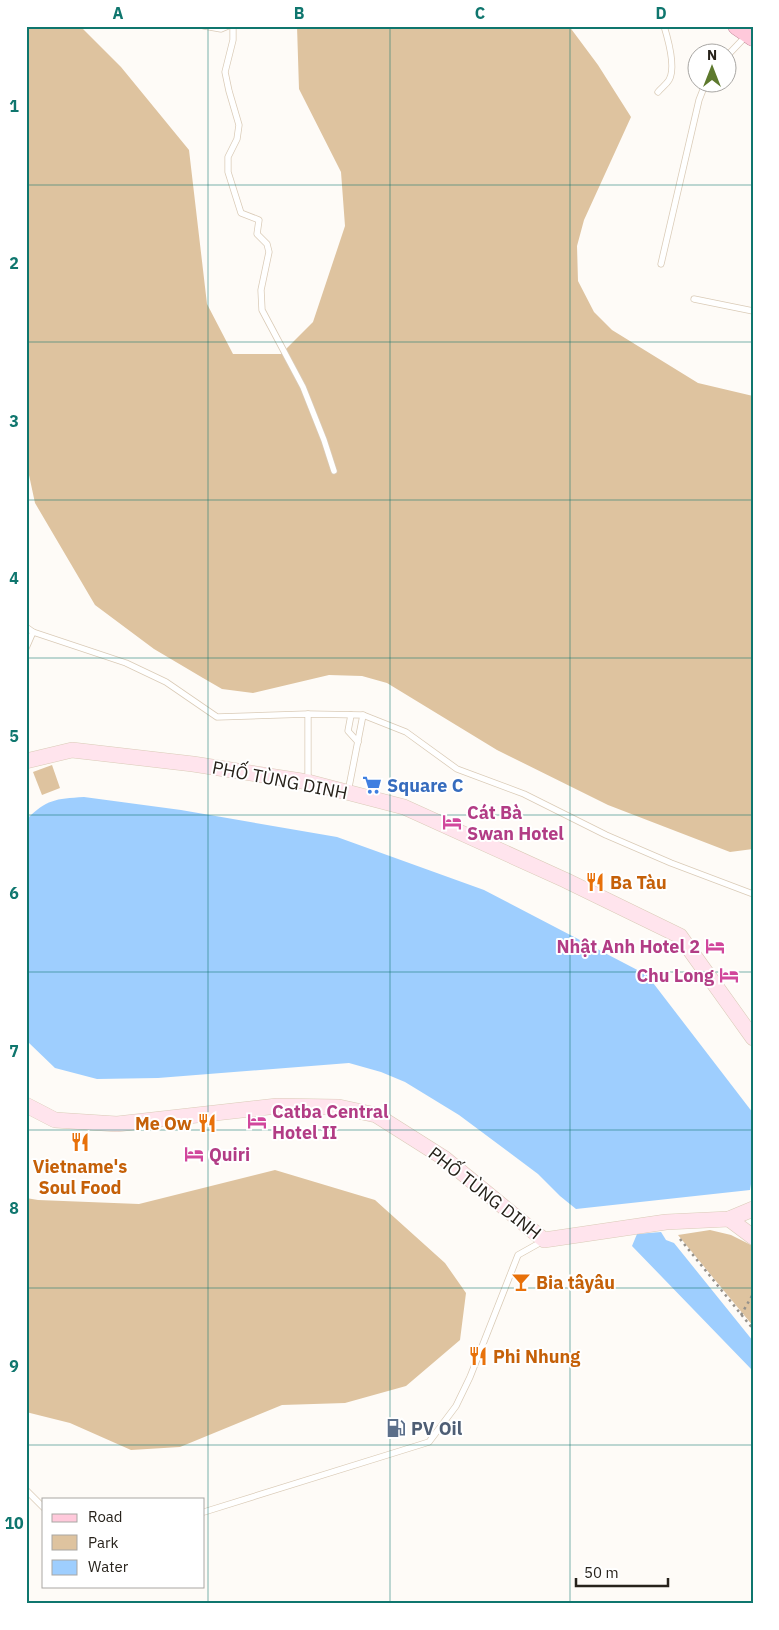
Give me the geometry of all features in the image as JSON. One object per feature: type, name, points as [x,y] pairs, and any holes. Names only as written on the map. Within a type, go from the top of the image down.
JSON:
[{"type":"street","name":"PHỐ TÙNG DINH","points":[[27,759],[72,750],[193,764],[308,782],[404,807],[565,880],[680,936],[752,1037]]},
{"type":"street","name":"PHỐ TÙNG DINH","points":[[26,1105],[55,1120],[117,1124],[277,1106],[339,1107],[376,1115],[444,1158],[544,1240],[666,1222],[730,1219]]},
{"type":"street","points":[[753,1209],[730,1219],[753,1237]]},
{"type":"lane","points":[[204,26],[221,29],[228,26]]},
{"type":"lane","points":[[233,26],[225,72],[239,125],[237,139],[228,158],[228,172],[241,213],[259,220],[257,234],[268,247],[261,290],[262,310],[303,387],[334,470]]},
{"type":"lane","points":[[658,92],[670,80],[669,41],[664,26]]},
{"type":"lane","points":[[736,44],[746,32]]},
{"type":"lane","points":[[660,264],[698,100],[702,92]]},
{"type":"lane","points":[[694,299],[753,311]]},
{"type":"lane","points":[[26,627],[33,632],[126,663],[166,682],[217,717],[308,714],[363,715],[406,732],[457,769],[524,794],[606,835],[671,863],[753,894]]},
{"type":"lane","points":[[26,648],[33,632]]},
{"type":"lane","points":[[308,714],[308,782]]},
{"type":"lane","points":[[351,715],[348,731],[358,742]]},
{"type":"lane","points":[[348,792],[363,715]]},
{"type":"lane","points":[[205,1512],[429,1442],[456,1406],[470,1377],[518,1255],[544,1240]]},
{"type":"lane","points":[[26,1490],[42,1506]]},
{"type":"path","points":[[680,1239],[753,1329]]},
{"type":"path","points":[[741,1315],[753,1294]]},
{"type":"green space","points":[[26,26],[80,26],[121,67],[189,150],[207,304],[233,354],[281,354],[313,322],[345,226],[341,172],[299,89],[297,26],[569,26],[598,65],[631,117],[584,220],[577,246],[578,281],[594,312],[612,330],[698,383],[753,396],[753,849],[730,852],[608,805],[497,750],[387,683],[362,676],[329,675],[253,693],[222,689],[154,649],[95,605],[35,503],[26,461]]},
{"type":"green space","points":[[52,765],[60,788],[42,795],[33,772]]},
{"type":"green space","points":[[275,1170],[375,1200],[445,1263],[466,1293],[460,1340],[406,1386],[345,1403],[282,1405],[180,1447],[131,1450],[70,1423],[26,1412],[26,1198],[139,1204]]},
{"type":"green space","points":[[710,1230],[731,1235],[753,1246],[753,1326],[678,1235]]},
{"type":"water","points":[[84,797],[181,810],[337,837],[484,890],[647,975],[753,1113],[753,1172],[750,1190],[576,1209],[538,1174],[459,1115],[405,1082],[381,1072],[349,1063],[158,1078],[97,1079],[55,1068],[26,1038],[26,820],[52,801]]},
{"type":"water","points":[[661,1232],[666,1240],[674,1243],[753,1341],[753,1371],[632,1246],[637,1234]]},
{"type":"place","name":"Square C","points":[[372,785]]},
{"type":"place","name":"Cát Bà Swan Hotel","points":[[452,822]]},
{"type":"place","name":"Ba Tàu","points":[[595,882]]},
{"type":"place","name":"Nhật Anh Hotel 2","points":[[715,946]]},
{"type":"place","name":"Chu Long","points":[[729,975]]},
{"type":"place","name":"Catba Central Hotel II","points":[[257,1121]]},
{"type":"place","name":"Me Ow","points":[[207,1123]]},
{"type":"place","name":"Vietname's Soul Food","points":[[80,1142]]},
{"type":"place","name":"Quiri","points":[[194,1154]]},
{"type":"place","name":"Bia tâyâu","points":[[521,1282]]},
{"type":"place","name":"Phi Nhung","points":[[478,1356]]},
{"type":"place","name":"PV Oil","points":[[396,1428]]}]
